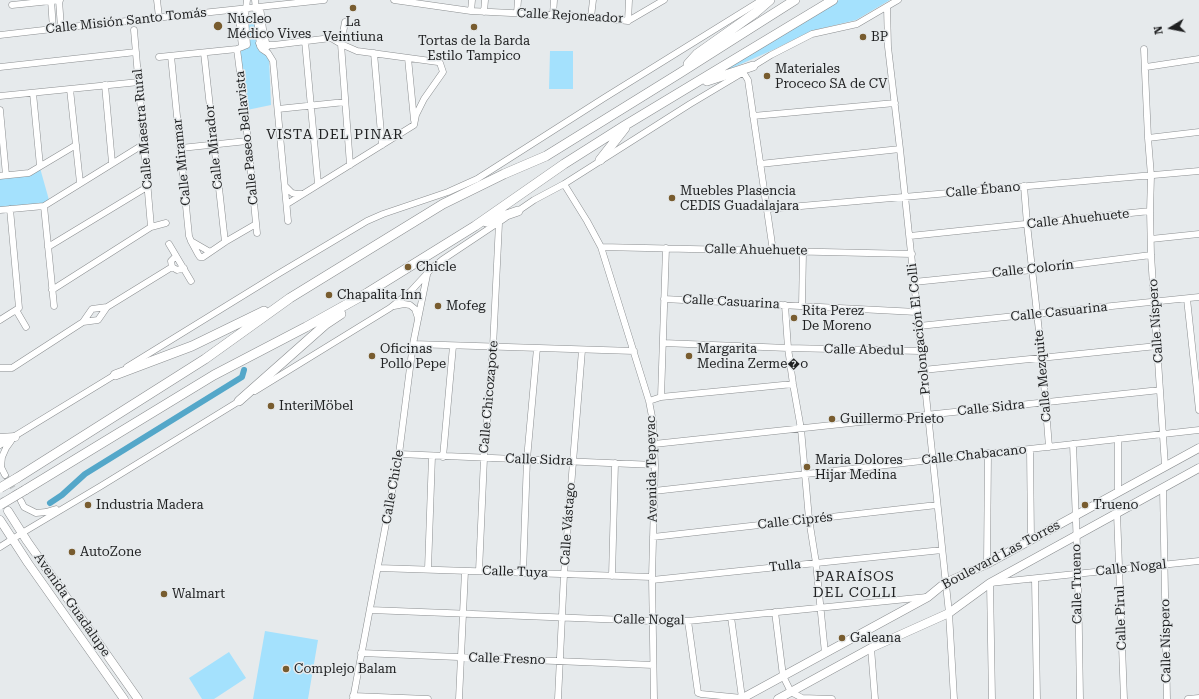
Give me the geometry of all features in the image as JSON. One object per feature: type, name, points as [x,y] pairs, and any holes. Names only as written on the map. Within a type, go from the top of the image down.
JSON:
[{"type":"highway","points":[[680,73],[697,54],[755,13],[770,0]]},
{"type":"highway","points":[[0,488],[205,359],[290,298],[443,204],[504,174],[546,156],[795,0]]},
{"type":"highway","points":[[4,508],[25,490],[214,375],[367,293],[475,226],[564,164],[629,123],[833,0]]},
{"type":"highway","points":[[692,85],[753,66]]},
{"type":"highway","points":[[600,160],[629,123]]},
{"type":"highway","points":[[475,226],[518,211]]},
{"type":"highway","points":[[239,401],[326,324],[349,309],[367,293]]},
{"type":"highway","points":[[115,375],[192,346],[290,298]]},
{"type":"main road","points":[[0,438],[15,437]]},
{"type":"main road","name":"Boulevard Las Torres","points":[[742,699],[928,597],[945,583],[987,564],[1199,448]]},
{"type":"main road","name":"Boulevard Las Torres","points":[[778,699],[871,648],[949,613],[990,583],[1199,468]]},
{"type":"main road","name":"Avenida Guadalupe","points":[[4,508],[138,699]]},
{"type":"main road","name":"Avenida Guadalupe","points":[[0,520],[124,699]]},
{"type":"street","points":[[12,5],[59,0],[61,28]]},
{"type":"street","points":[[157,0],[159,18]]},
{"type":"street","points":[[246,8],[247,0]]},
{"type":"street","points":[[255,0],[258,7],[268,54]]},
{"type":"street","name":"Calle Misión Santo Tomás","points":[[0,35],[324,0]]},
{"type":"street","points":[[394,0],[471,11],[472,0]]},
{"type":"street","points":[[484,12],[485,0]]},
{"type":"street","points":[[517,13],[518,0]]},
{"type":"street","points":[[553,15],[554,0]]},
{"type":"street","points":[[591,17],[593,0]]},
{"type":"street","points":[[628,21],[630,0]]},
{"type":"street","name":"Calle Rejoneador","points":[[471,11],[591,17],[628,21],[664,0]]},
{"type":"street","points":[[0,445],[367,221],[448,192],[477,179],[762,0]]},
{"type":"street","points":[[0,547],[390,308],[410,292],[433,267],[442,260],[518,211],[564,184],[600,160],[743,72],[812,34],[857,24],[898,0]]},
{"type":"street","points":[[51,1],[53,29]]},
{"type":"street","points":[[258,7],[259,43],[262,49],[273,60],[288,221]]},
{"type":"street","name":"Prolongación El Colli","points":[[887,7],[888,47],[912,254],[932,460],[949,613],[954,699]]},
{"type":"street","name":"Calle Paseo Bellavista","points":[[239,48],[247,44],[245,17],[246,8]]},
{"type":"street","name":"Calle Paseo Bellavista","points":[[238,10],[239,48],[257,233]]},
{"type":"street","points":[[345,22],[341,44],[350,164]]},
{"type":"street","name":"Calle Maestra Rural","points":[[134,30],[151,227]]},
{"type":"street","points":[[259,43],[267,45],[331,38],[357,51],[440,63],[442,71],[442,74],[424,99],[416,115],[414,125],[287,204]]},
{"type":"street","points":[[305,41],[318,184]]},
{"type":"street","points":[[158,57],[239,48]]},
{"type":"street","name":"Calle Níspero","points":[[1144,49],[1151,176],[1151,255],[1165,466]]},
{"type":"street","points":[[0,67],[136,52]]},
{"type":"street","name":"Calle Mirador","points":[[204,52],[224,242]]},
{"type":"street","points":[[374,53],[382,145]]},
{"type":"street","name":"Calle Miramar","points":[[171,56],[189,236],[191,242],[209,253],[224,242]]},
{"type":"street","points":[[408,58],[414,125]]},
{"type":"street","points":[[1146,67],[1199,59]]},
{"type":"street","points":[[743,72],[748,80],[773,251]]},
{"type":"street","points":[[0,96],[139,82]]},
{"type":"street","points":[[105,85],[112,163]]},
{"type":"street","points":[[70,89],[80,183]]},
{"type":"street","points":[[33,93],[40,166]]},
{"type":"street","points":[[278,109],[345,102]]},
{"type":"street","points":[[753,116],[895,103]]},
{"type":"street","points":[[0,110],[3,175],[29,173],[76,145]]},
{"type":"street","points":[[1148,138],[1199,132]]},
{"type":"street","points":[[181,148],[247,141]]},
{"type":"street","points":[[0,210],[44,206],[144,144]]},
{"type":"street","points":[[760,164],[900,149]]},
{"type":"street","name":"Calle Ébano","points":[[767,209],[1199,171]]},
{"type":"street","points":[[285,184],[286,188],[292,193],[302,194]]},
{"type":"street","name":"Avenida Tepeyac","points":[[564,184],[601,247],[649,401],[653,422],[655,465],[652,579],[654,699]]},
{"type":"street","name":"Calle Mezquite","points":[[1024,186],[1042,358],[1049,447]]},
{"type":"street","points":[[48,247],[147,187]]},
{"type":"street","points":[[44,206],[54,306]]},
{"type":"street","points":[[10,209],[18,309],[26,327]]},
{"type":"street","name":"Calle Ahuehuete","points":[[910,236],[1150,211]]},
{"type":"street","points":[[52,290],[151,227],[166,223]]},
{"type":"street","name":"Calle Chicozapote","points":[[479,571],[484,458],[494,347],[499,223]]},
{"type":"street","points":[[224,242],[256,224]]},
{"type":"street","points":[[1151,239],[1199,234]]},
{"type":"street","points":[[169,244],[191,281]]},
{"type":"street","name":"Calle Ahuehuete","points":[[601,247],[912,254]]},
{"type":"street","points":[[661,398],[666,248]]},
{"type":"street","points":[[802,306],[803,252]]},
{"type":"street","name":"Calle Colorín","points":[[914,282],[1032,270],[1151,255]]},
{"type":"street","points":[[172,267],[171,261],[176,256]]},
{"type":"street","points":[[172,267],[177,270],[184,268]]},
{"type":"street","points":[[83,322],[98,320],[107,307],[172,267]]},
{"type":"street","name":"Calle Chicle","points":[[353,698],[399,454],[413,344],[427,275]]},
{"type":"street","name":"Calle Casuarina","points":[[919,326],[1199,297]]},
{"type":"street","name":"Calle Casuarina","points":[[664,299],[917,312]]},
{"type":"street","points":[[1187,299],[1199,410]]},
{"type":"street","points":[[390,308],[401,304],[410,305],[415,309],[418,318]]},
{"type":"street","points":[[785,305],[788,348],[801,429],[809,519],[816,563],[825,653]]},
{"type":"street","points":[[0,368],[10,368],[83,322],[92,309],[107,307]]},
{"type":"street","points":[[0,320],[18,309]]},
{"type":"street","name":"Calle Abedul","points":[[663,343],[921,351]]},
{"type":"street","points":[[413,344],[634,351]]},
{"type":"street","points":[[443,457],[453,346]]},
{"type":"street","points":[[923,370],[1157,346]]},
{"type":"street","points":[[523,572],[526,460],[537,348]]},
{"type":"street","name":"Calle Vástago","points":[[558,699],[564,574],[582,350]]},
{"type":"street","points":[[0,364],[15,365]]},
{"type":"street","points":[[649,401],[661,398],[793,384]]},
{"type":"street","name":"Calle Sidra","points":[[654,444],[1160,390]]},
{"type":"street","name":"Calle Chabacano","points":[[654,491],[1199,430]]},
{"type":"street","points":[[5,475],[2,467],[2,457],[6,448],[15,437]]},
{"type":"street","points":[[1118,439],[1118,492]]},
{"type":"street","name":"Calle Trueno","points":[[1073,444],[1078,574],[1080,699]]},
{"type":"street","points":[[1030,449],[1031,540]]},
{"type":"street","points":[[987,564],[988,453]]},
{"type":"street","name":"Calle Sidra","points":[[399,454],[655,465]]},
{"type":"street","points":[[428,569],[432,456]]},
{"type":"street","points":[[612,576],[615,463]]},
{"type":"street","name":"Calle Níspero","points":[[1163,488],[1167,699]]},
{"type":"street","points":[[21,501],[24,507],[36,513],[43,513],[56,509],[61,510]]},
{"type":"street","name":"Calle Ciprés","points":[[653,537],[937,505]]},
{"type":"street","name":"Calle Pirul","points":[[1117,513],[1124,699]]},
{"type":"street","name":"Tulla","points":[[652,579],[942,550]]},
{"type":"street","name":"Calle Nogal","points":[[990,583],[1199,561]]},
{"type":"street","name":"Calle Tuya","points":[[378,568],[523,572],[652,579]]},
{"type":"street","points":[[459,699],[465,570]]},
{"type":"street","points":[[1034,579],[1037,699]]},
{"type":"street","points":[[990,583],[992,699]]},
{"type":"street","name":"Calle Nogal","points":[[370,610],[562,618],[688,621],[928,597]]},
{"type":"street","points":[[775,612],[783,676],[791,692],[802,698],[832,699]]},
{"type":"street","points":[[688,621],[698,692],[701,694],[742,699],[731,616]]},
{"type":"street","points":[[871,648],[875,699]]},
{"type":"street","name":"Calle Fresno","points":[[361,653],[653,665]]},
{"type":"street","points":[[353,698],[428,699]]},
{"type":"street","points":[[1188,699],[1199,698]]},
{"type":"shaded area","points":[[839,0],[890,0],[856,20],[811,31],[714,76]]},
{"type":"shaded area","points":[[255,17],[256,45],[269,59],[271,105],[247,110],[240,49],[247,18]]},
{"type":"shaded area","points":[[550,51],[573,51],[573,89],[549,89]]},
{"type":"shaded area","points":[[40,168],[49,200],[44,204],[0,209],[0,177]]},
{"type":"shaded area","name":"Complejo Balam","points":[[265,631],[318,640],[308,699],[253,699]]},
{"type":"shaded area","points":[[229,652],[246,678],[214,699],[202,699],[189,678]]},
{"type":"waterway","points":[[50,503],[62,495],[85,474],[242,377],[244,370]]},
{"type":"tunnel","points":[[5,475],[19,498]]},
{"type":"tunnel","points":[[0,499],[8,511]]},
{"type":"place","name":"La Veintiuna","points":[[353,8]]},
{"type":"place","name":"Núcleo Médico Vives","points":[[218,26]]},
{"type":"place","name":"Tortas de la Barda Estilo Tampico","points":[[474,27]]},
{"type":"place","name":"BP","points":[[863,37]]},
{"type":"place","name":"Materiales Proceco SA de CV","points":[[767,76]]},
{"type":"place","name":"Muebles Plasencia CEDIS Guadalajara","points":[[672,198]]},
{"type":"place","name":"Chicle","points":[[408,267]]},
{"type":"place","name":"Chapalita Inn","points":[[329,295]]},
{"type":"place","name":"Mofeg","points":[[438,306]]},
{"type":"place","name":"Rita Perez De Moreno","points":[[794,318]]},
{"type":"place","name":"Oficinas Pollo Pepe","points":[[372,356]]},
{"type":"place","name":"Margarita Medina Zerme�o","points":[[689,356]]},
{"type":"place","name":"InteriMöbel","points":[[271,406]]},
{"type":"place","name":"Guillermo Prieto","points":[[832,419]]},
{"type":"place","name":"Maria Dolores Hijar Medina","points":[[807,467]]},
{"type":"place","name":"Industria Madera","points":[[88,505]]},
{"type":"place","name":"Trueno","points":[[1085,505]]},
{"type":"place","name":"AutoZone","points":[[72,552]]},
{"type":"place","name":"Walmart","points":[[164,594]]},
{"type":"place","name":"Galeana","points":[[842,638]]},
{"type":"place","name":"Complejo Balam","points":[[286,669]]},
{"type":"district","name":"VISTA DEL PINAR","points":[[335,135]]},
{"type":"district","name":"PARAÍSOS DEL COLLI","points":[[855,586]]}]
